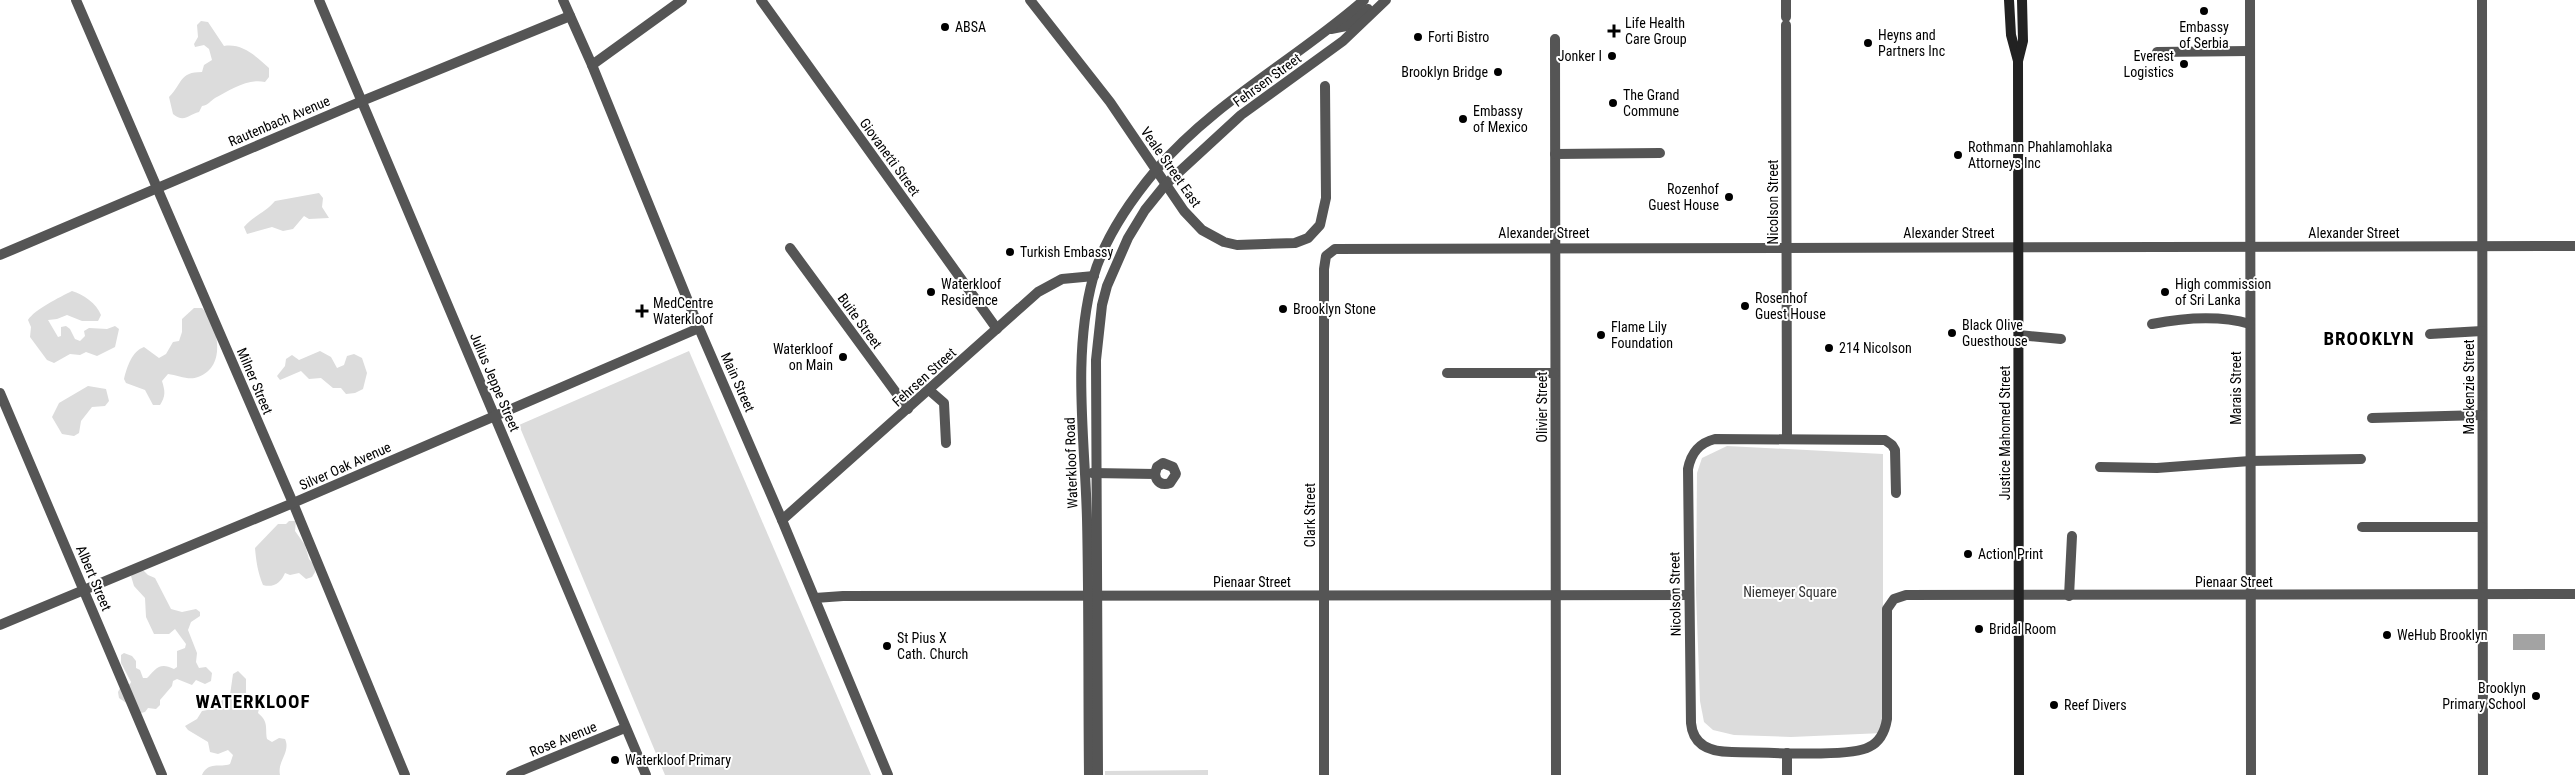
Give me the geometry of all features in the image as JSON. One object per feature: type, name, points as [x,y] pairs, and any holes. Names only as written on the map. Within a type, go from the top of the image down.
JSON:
[{"type":"main road","name":"Justice Mahomed Street","points":[[2009,0],[2011,35],[2018,61]]},
{"type":"main road","name":"Justice Mahomed Street","points":[[2019,775],[2018,61],[2023,41],[2022,0]]},
{"type":"street","name":"Milner Street","points":[[76,0],[293,503],[405,775]]},
{"type":"street","name":"Julius Jeppe Street","points":[[319,0],[646,775]]},
{"type":"street","name":"Main Street","points":[[563,0],[592,65],[699,328],[815,598],[888,775]]},
{"type":"street","points":[[592,65],[682,0]]},
{"type":"street","name":"Giovanetti Street","points":[[761,0],[997,329]]},
{"type":"street","name":"Veale Street East","points":[[1030,0],[1109,102],[1194,223],[1224,242],[1237,245],[1288,244],[1308,238],[1320,225],[1326,198],[1325,86]]},
{"type":"street","name":"Fehrsen Street","points":[[1156,170],[1204,124],[1250,84],[1331,29],[1364,0]]},
{"type":"street","points":[[1331,29],[1346,26],[1378,0]]},
{"type":"street","name":"Fehrsen Street","points":[[1166,184],[1241,115],[1343,41],[1386,0]]},
{"type":"street","name":"Nicolson Street","points":[[1786,0],[1787,438]]},
{"type":"street","name":"Marais Street","points":[[2250,0],[2251,775]]},
{"type":"street","name":"Mackenzie Street","points":[[2482,0],[2483,775]]},
{"type":"street","name":"Rautenbach Avenue","points":[[0,255],[362,101],[570,16]]},
{"type":"street","name":"Olivier Street","points":[[1555,39],[1556,775]]},
{"type":"street","points":[[2157,52],[2249,51]]},
{"type":"street","points":[[1555,154],[1660,153]]},
{"type":"street","name":"Waterkloof Road","points":[[1091,473],[1084,420],[1084,336],[1094,276],[1106,245],[1117,225],[1156,170]]},
{"type":"street","name":"Waterkloof Road","points":[[1088,775],[1093,727],[1091,473],[1096,421],[1097,348],[1102,305],[1115,264],[1136,222],[1166,184]]},
{"type":"street","name":"Alexander Street","points":[[1326,256],[1340,247],[2575,246]]},
{"type":"street","name":"Buite Street","points":[[790,248],[908,410]]},
{"type":"street","name":"Clark Street","points":[[1324,775],[1324,269],[1326,256]]},
{"type":"street","name":"Fehrsen Street","points":[[782,520],[908,410],[1032,296],[1052,283],[1074,277],[1094,276]]},
{"type":"street","points":[[2152,324],[2179,319],[2233,319],[2250,324]]},
{"type":"street","name":"Silver Oak Avenue","points":[[0,625],[293,503],[699,328]]},
{"type":"street","points":[[2430,334],[2482,331]]},
{"type":"street","points":[[2019,335],[2061,339]]},
{"type":"street","points":[[1447,373],[1555,373]]},
{"type":"street","points":[[929,390],[944,403],[946,443]]},
{"type":"street","name":"Albert Street","points":[[0,393],[162,775]]},
{"type":"street","points":[[2372,418],[2482,416]]},
{"type":"street","points":[[1084,420],[1096,421]]},
{"type":"street","name":"Nicolson Street","points":[[1894,599],[1888,606],[1886,616],[1887,719],[1882,735],[1871,747],[1861,751],[1787,753],[1714,751],[1701,745],[1694,736],[1690,723],[1688,469],[1692,456],[1702,445],[1715,439],[1880,439],[1889,442],[1896,456],[1896,493]]},
{"type":"street","points":[[2100,467],[2183,467],[2250,461],[2361,459]]},
{"type":"street","points":[[1091,473],[1155,474]]},
{"type":"street","points":[[2362,527],[2482,527]]},
{"type":"street","points":[[2069,596],[2072,536]]},
{"type":"street","name":"Pienaar Street","points":[[1894,599],[1906,595],[2575,594]]},
{"type":"street","name":"Pienaar Street","points":[[815,598],[843,596],[1093,598],[1324,595],[1689,595]]},
{"type":"street","name":"Waterkloof Road","points":[[1093,727],[1098,775]]},
{"type":"street","name":"Rose Avenue","points":[[511,775],[625,728]]},
{"type":"street","points":[[1787,753],[1787,775]]},
{"type":"green space","points":[[201,21],[208,22],[224,46],[243,48],[259,59],[269,68],[269,77],[265,82],[246,83],[233,88],[202,106],[199,112],[186,118],[180,118],[173,114],[169,97],[185,76],[195,72],[202,72],[204,65],[212,60],[209,49],[204,45],[195,47],[194,44],[198,37],[197,25]]},
{"type":"green space","points":[[319,193],[323,198],[322,207],[329,218],[309,219],[304,216],[293,229],[283,231],[272,227],[247,234],[244,227],[275,201]]},
{"type":"green space","points":[[72,291],[81,294],[89,300],[101,315],[98,321],[82,321],[67,315],[48,320],[58,337],[61,336],[61,327],[66,326],[70,329],[75,339],[80,341],[85,336],[84,331],[89,328],[107,329],[115,326],[119,329],[115,347],[97,356],[86,352],[80,355],[70,354],[54,363],[47,360],[30,337],[31,327],[28,320],[41,308]]},
{"type":"green space","points":[[194,308],[202,308],[208,315],[216,334],[217,355],[214,364],[207,372],[195,378],[168,374],[162,381],[164,393],[162,402],[160,405],[153,405],[145,390],[126,383],[124,379],[128,365],[136,352],[144,347],[159,358],[166,354],[173,342],[179,341],[182,332],[182,319]]},
{"type":"green space","points":[[320,351],[331,357],[337,368],[344,365],[347,356],[354,354],[362,358],[367,373],[363,389],[355,393],[346,394],[341,388],[333,388],[321,378],[309,379],[301,371],[280,380],[277,376],[285,366],[286,359],[292,355],[299,360]]},
{"type":"green space","points":[[689,351],[871,775],[665,775],[519,425]]},
{"type":"green space","points":[[88,386],[106,389],[109,401],[105,406],[92,407],[81,421],[79,433],[74,436],[62,434],[52,417],[59,403]]},
{"type":"green space","name":"Niemeyer Square","points":[[1727,446],[1883,454],[1883,733],[1791,737],[1734,735],[1713,730],[1704,722],[1700,701],[1696,593],[1697,473],[1702,458]]},
{"type":"green space","points":[[289,521],[296,521],[295,531],[305,545],[309,559],[315,566],[315,572],[312,577],[306,579],[299,573],[290,575],[285,573],[276,584],[270,586],[263,585],[255,548],[278,524],[286,524]]},
{"type":"green space","points":[[141,568],[148,575],[155,578],[171,609],[182,612],[196,609],[200,612],[200,616],[191,622],[188,630],[197,653],[196,662],[199,668],[206,667],[212,673],[211,681],[205,684],[196,680],[192,685],[177,679],[173,681],[172,686],[160,700],[160,705],[156,709],[148,708],[145,712],[141,713],[119,698],[118,692],[121,686],[131,682],[121,663],[121,655],[124,653],[132,656],[136,661],[136,668],[140,670],[143,678],[147,678],[161,666],[174,669],[177,667],[177,651],[185,648],[186,644],[175,629],[169,634],[154,634],[146,617],[145,598],[134,586],[131,576]]},
{"type":"green space","points":[[238,671],[246,679],[246,696],[253,697],[260,704],[258,713],[265,722],[267,739],[272,742],[279,738],[285,739],[286,748],[280,765],[280,775],[202,775],[211,766],[230,764],[233,755],[228,750],[218,754],[210,752],[208,742],[188,730],[185,726],[197,719],[202,711],[218,708],[221,701],[230,695],[233,674]]},
{"type":"green space","points":[[1208,770],[1208,775],[1105,775],[1105,771]]},
{"type":"shaded area","points":[[2513,634],[2545,634],[2545,650],[2513,650]]},
{"type":"place","name":"Embassy of Serbia","points":[[2204,11]]},
{"type":"place","name":"ABSA","points":[[945,27]]},
{"type":"place","name":"Life Health Care Group","points":[[1614,31]]},
{"type":"place","name":"Forti Bistro","points":[[1418,37]]},
{"type":"place","name":"Heyns and Partners Inc","points":[[1868,43]]},
{"type":"place","name":"Jonker I","points":[[1612,56]]},
{"type":"place","name":"Everest Logistics","points":[[2184,64]]},
{"type":"place","name":"Brooklyn Bridge","points":[[1498,72]]},
{"type":"place","name":"The Grand Commune","points":[[1613,103]]},
{"type":"place","name":"Embassy of Mexico","points":[[1463,119]]},
{"type":"place","name":"Rothmann Phahlamohlaka Attorneys Inc","points":[[1958,155]]},
{"type":"place","name":"Rozenhof Guest House","points":[[1729,197]]},
{"type":"place","name":"Turkish Embassy","points":[[1010,252]]},
{"type":"place","name":"Waterkloof Residence","points":[[931,292]]},
{"type":"place","name":"High commission of Sri Lanka","points":[[2165,292]]},
{"type":"place","name":"Rosenhof Guest House","points":[[1745,306]]},
{"type":"place","name":"Brooklyn Stone","points":[[1283,309]]},
{"type":"place","name":"MedCentre Waterkloof","points":[[642,311]]},
{"type":"place","name":"Black Olive Guesthouse","points":[[1952,333]]},
{"type":"place","name":"Flame Lily Foundation","points":[[1601,335]]},
{"type":"place","name":"214 Nicolson","points":[[1829,348]]},
{"type":"place","name":"Waterkloof on Main","points":[[843,357]]},
{"type":"place","name":"Action Print","points":[[1968,554]]},
{"type":"place","name":"Bridal Room","points":[[1979,629]]},
{"type":"place","name":"WeHub Brooklyn","points":[[2387,635]]},
{"type":"place","name":"St Pius X Cath. Church","points":[[887,646]]},
{"type":"place","name":"Brooklyn Primary School","points":[[2536,696]]},
{"type":"place","name":"Reef Divers","points":[[2054,705]]},
{"type":"place","name":"Waterkloof Primary","points":[[615,760]]},
{"type":"district","name":"BROOKLYN","points":[[2369,338]]},
{"type":"district","name":"WATERKLOOF","points":[[253,701]]}]
